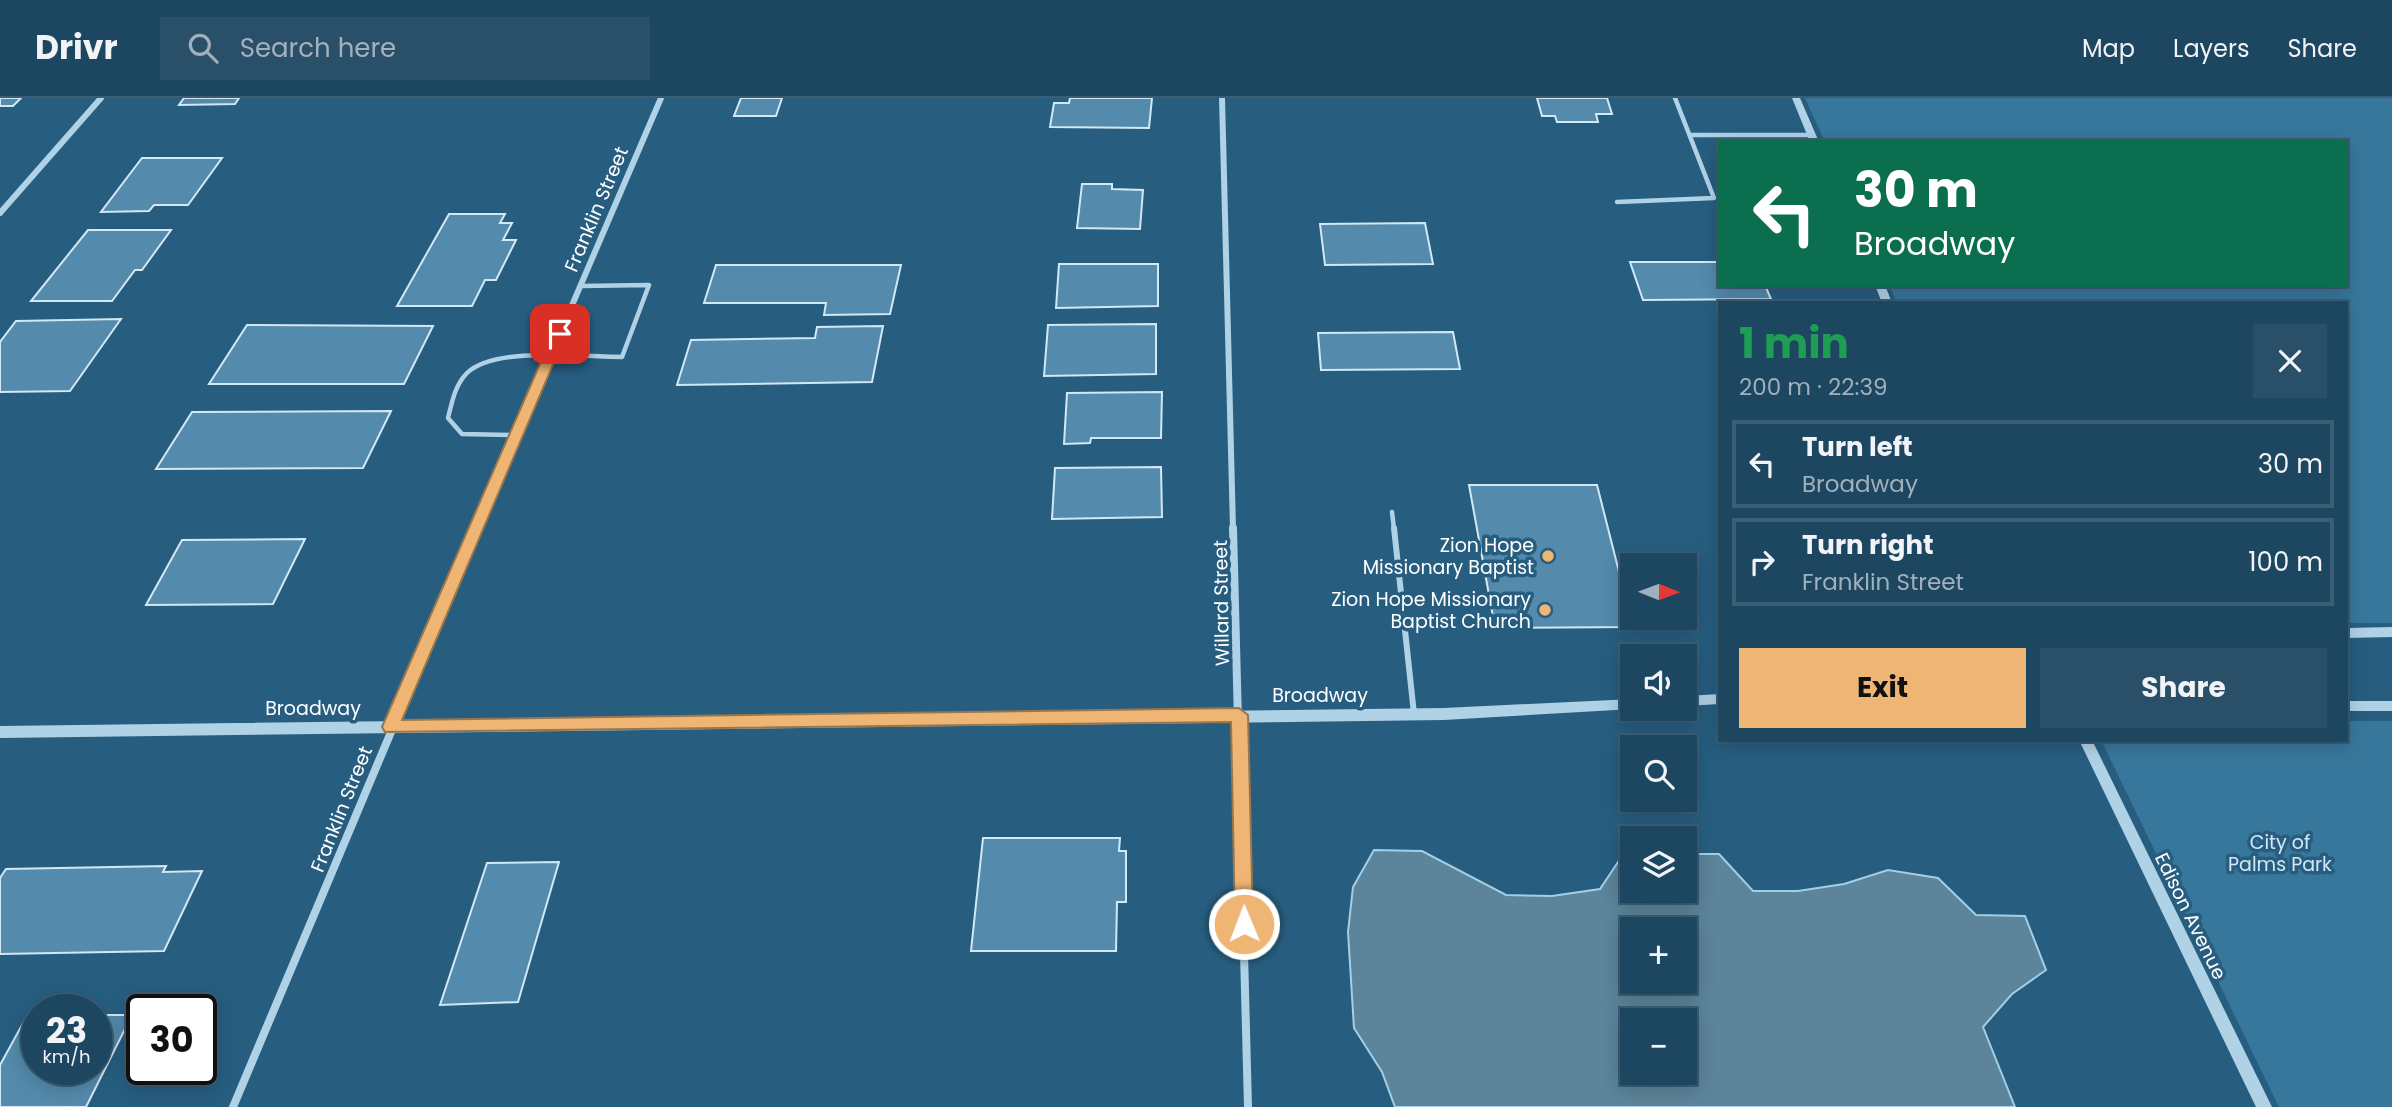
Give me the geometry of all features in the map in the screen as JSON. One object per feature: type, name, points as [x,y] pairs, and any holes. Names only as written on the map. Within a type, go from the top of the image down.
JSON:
[{"type":"street","points":[[0,213],[101,98]]},
{"type":"street","name":"Franklin Street","points":[[233,1107],[391,727],[661,98]]},
{"type":"street","name":"Willard Street","points":[[1222,98],[1248,1107]]},
{"type":"street","points":[[1796,98],[1814,138]]},
{"type":"street","points":[[2348,633],[2392,632]]},
{"type":"street","points":[[1697,700],[1718,699]]},
{"type":"street","name":"Broadway","points":[[0,732],[158,727],[391,727],[1414,714],[1620,705]]},
{"type":"street","points":[[2348,706],[2392,706]]},
{"type":"street","name":"Edison Avenue","points":[[2086,742],[2264,1107]]},
{"type":"lane","points":[[1618,202],[1714,198],[1675,98]]},
{"type":"lane","points":[[1690,135],[1814,138]]},
{"type":"lane","points":[[516,435],[461,434],[448,418],[454,392],[470,370],[493,360],[622,357],[649,285],[580,286]]},
{"type":"lane","points":[[1392,512],[1414,714]]},
{"type":"green space","points":[[1805,98],[2392,98],[2392,623],[2348,623],[2348,301],[1896,301],[1890,287],[2348,287],[2348,140],[1824,140]]},
{"type":"green space","name":"City of Palms Park","points":[[2348,721],[2392,721],[2392,1107],[2279,1107],[2102,742],[2348,742]]},
{"type":"shaded area","points":[[1374,850],[1422,851],[1506,895],[1552,896],[1600,889],[1620,859],[1620,903],[1697,903],[1697,854],[1719,854],[1753,891],[1798,891],[1844,884],[1888,870],[1938,878],[1976,915],[2025,916],[2046,970],[2012,994],[1983,1027],[2015,1107],[1395,1107],[1382,1072],[1354,1028],[1348,932],[1353,887]]},
{"type":"building","points":[[0,98],[21,98],[13,106],[0,106]]},
{"type":"building","points":[[184,98],[239,98],[235,104],[179,105]]},
{"type":"building","points":[[741,98],[782,98],[776,116],[734,116]]},
{"type":"building","points":[[1070,98],[1152,98],[1149,128],[1050,127],[1054,103],[1069,103]]},
{"type":"building","points":[[1537,98],[1607,98],[1612,114],[1596,114],[1598,122],[1557,122],[1555,116],[1542,116]]},
{"type":"building","points":[[142,158],[222,158],[188,205],[154,205],[149,211],[101,212]]},
{"type":"building","points":[[1082,184],[1112,184],[1112,189],[1143,190],[1140,229],[1077,228]]},
{"type":"building","points":[[449,214],[505,214],[500,223],[512,223],[503,240],[516,240],[496,280],[485,280],[472,306],[397,306]]},
{"type":"building","points":[[1425,223],[1433,264],[1325,265],[1320,224]]},
{"type":"building","points":[[88,230],[171,230],[142,270],[135,270],[112,301],[31,301]]},
{"type":"building","points":[[1630,262],[1718,262],[1718,287],[1766,287],[1771,299],[1643,300]]},
{"type":"building","points":[[1059,264],[1158,264],[1158,306],[1056,308]]},
{"type":"building","points":[[716,265],[901,265],[890,314],[824,315],[826,303],[704,303]]},
{"type":"building","points":[[121,319],[70,391],[0,392],[0,342],[16,321]]},
{"type":"building","points":[[1156,324],[1156,374],[1044,376],[1048,325]]},
{"type":"building","points":[[247,325],[433,326],[404,384],[209,384]]},
{"type":"building","points":[[883,326],[872,382],[677,385],[691,340],[815,338],[817,327]]},
{"type":"building","points":[[1453,332],[1460,369],[1321,370],[1318,333]]},
{"type":"building","points":[[1162,392],[1161,438],[1091,438],[1090,443],[1064,444],[1067,393]]},
{"type":"building","points":[[391,411],[363,468],[156,469],[192,412]]},
{"type":"building","points":[[1161,467],[1162,517],[1052,519],[1055,468]]},
{"type":"building","name":"Zion Hope Missionary Baptist","points":[[1469,485],[1597,485],[1620,576],[1620,627],[1495,628]]},
{"type":"building","points":[[305,539],[273,604],[146,605],[182,540]]},
{"type":"building","points":[[983,838],[1120,838],[1119,851],[1126,851],[1126,902],[1117,902],[1116,951],[971,951]]},
{"type":"building","points":[[559,862],[518,1002],[440,1005],[487,863]]},
{"type":"building","points":[[166,866],[163,872],[202,871],[164,951],[0,954],[0,878],[6,869]]},
{"type":"building","points":[[112,1015],[126,1015],[126,1027],[112,1055]]},
{"type":"building","points":[[21,1027],[21,1085],[97,1085],[86,1107],[0,1107],[0,1065]]},
{"type":"place","name":"Zion Hope Missionary Baptist","points":[[1548,556]]},
{"type":"place","name":"Zion Hope Missionary Baptist Church","points":[[1545,610]]},
{"type":"route","points":[[560,334],[391,727],[1239,715],[1244,924]]}]
